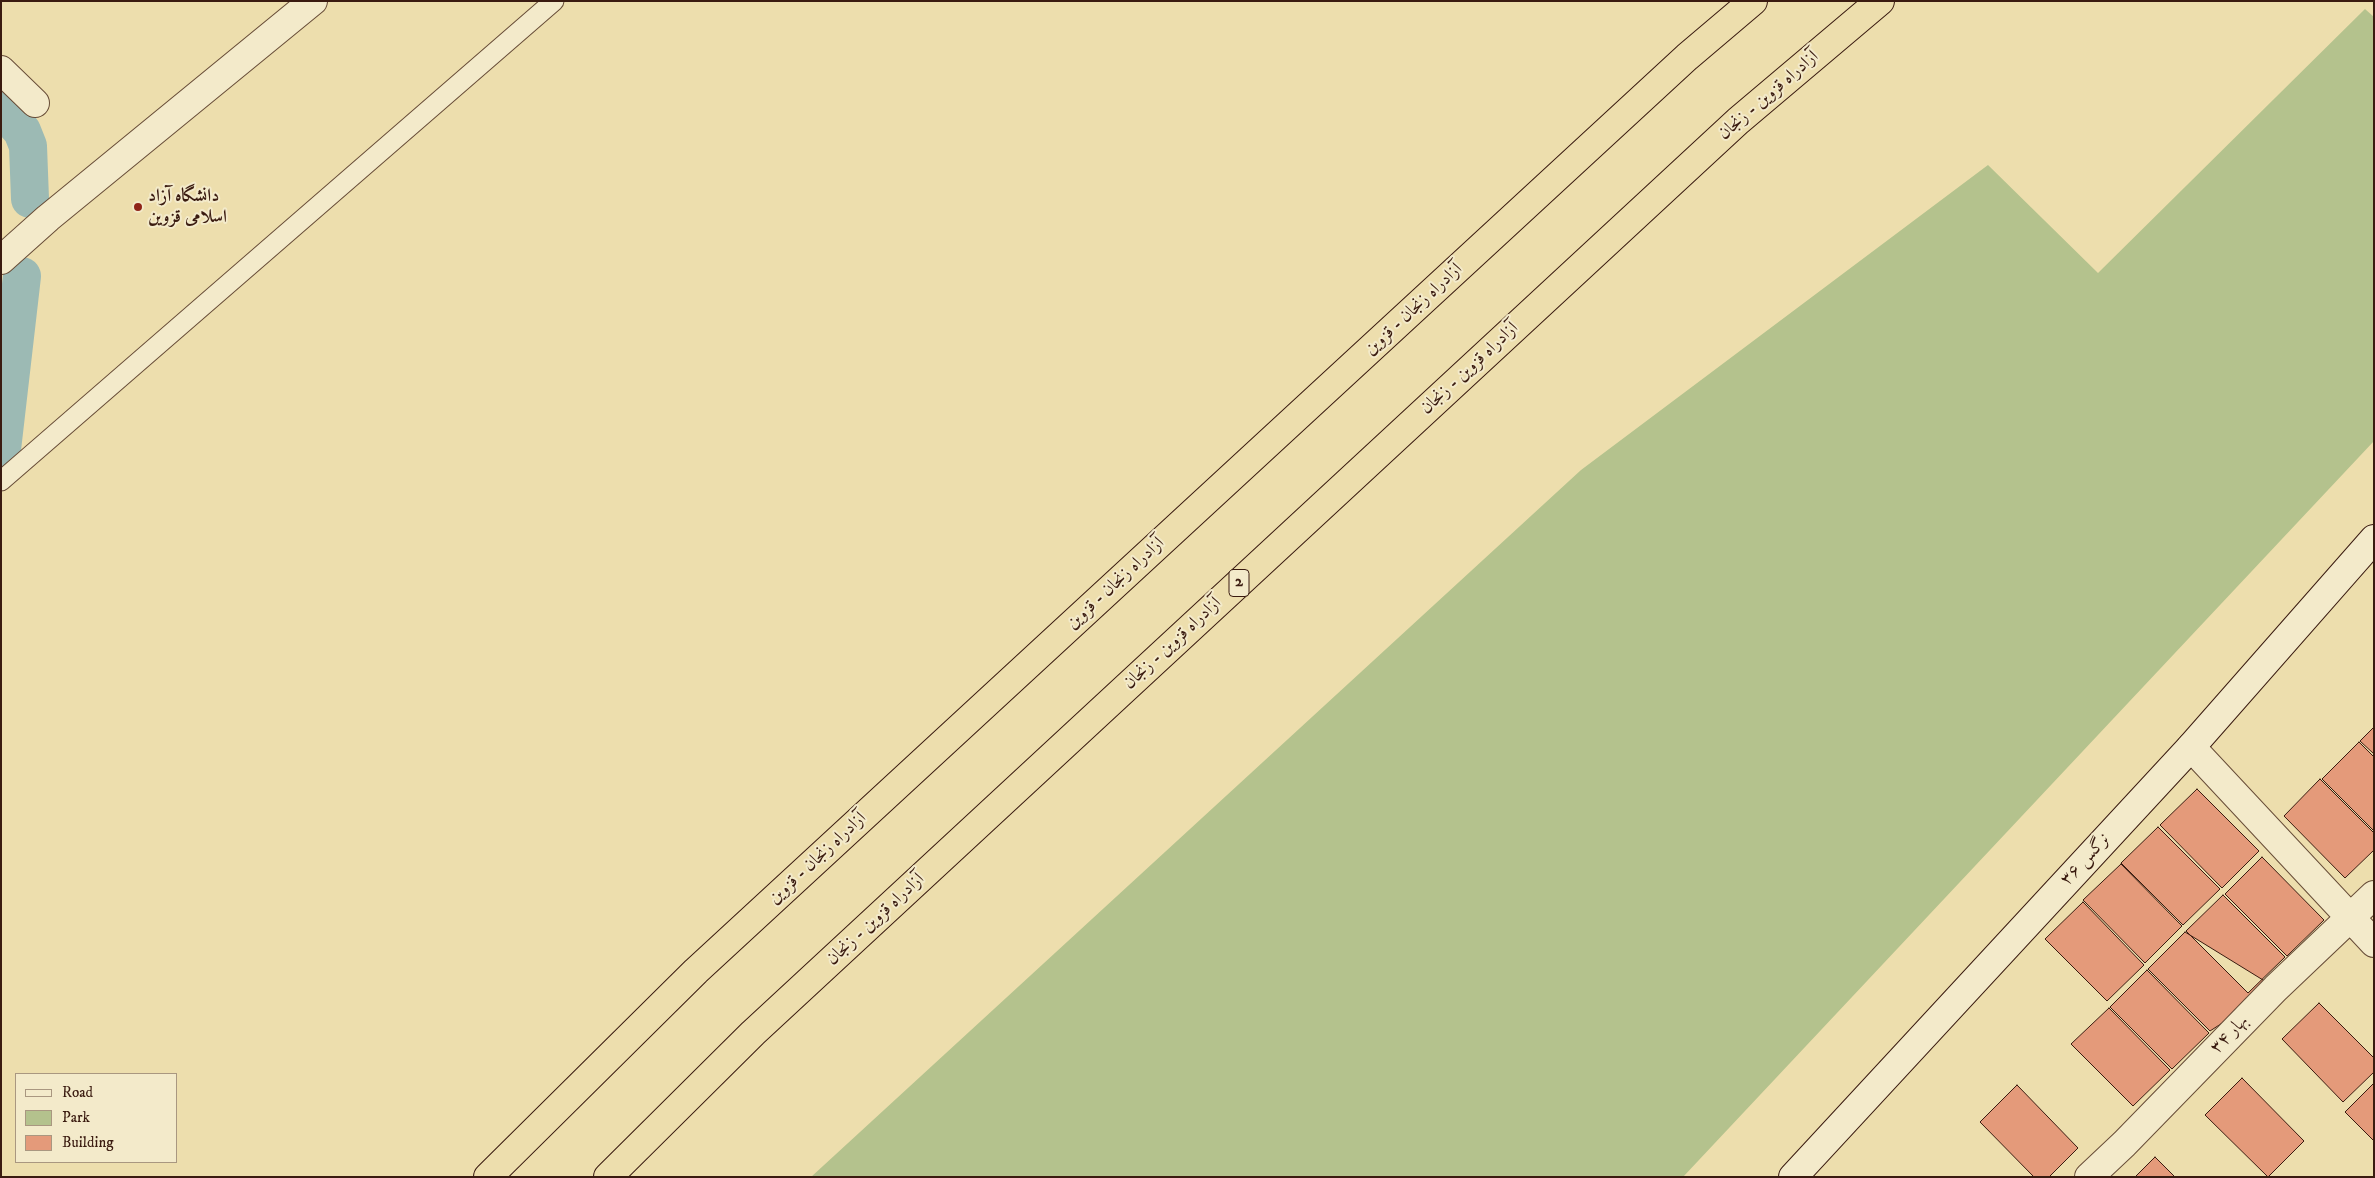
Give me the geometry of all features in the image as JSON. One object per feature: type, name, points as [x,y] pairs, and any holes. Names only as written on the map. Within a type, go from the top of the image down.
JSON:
[{"type":"highway","name":"آزادراه زنجان - قزوین","points":[[488,1177],[696,971],[1687,57],[1753,1]]},
{"type":"highway","name":"آزادراه قزوین - زنجان","points":[[608,1177],[753,1034],[1716,141],[1880,1]]},
{"type":"street","points":[[1,260],[48,218],[313,1]]},
{"type":"street","points":[[1,70],[36,103]]},
{"type":"street","name":"نرگس ۳۶","points":[[1792,1177],[2191,747],[2374,539]]},
{"type":"street","points":[[2191,747],[2374,942]]},
{"type":"street","name":"بهار ۳۴","points":[[2089,1177],[2124,1144],[2276,988],[2374,895]]},
{"type":"lane","points":[[8,475],[554,1]]},
{"type":"green space","points":[[2365,9],[2374,17],[2374,441],[1683,1177],[811,1177],[1581,470],[1988,165],[2098,273]]},
{"type":"building","points":[[2374,727],[2374,754],[2360,741]]},
{"type":"building","points":[[2359,742],[2374,757],[2374,831],[2322,779]]},
{"type":"building","points":[[2320,779],[2374,833],[2374,850],[2345,878],[2284,816]]},
{"type":"building","points":[[2197,789],[2259,851],[2222,888],[2160,825]]},
{"type":"building","points":[[2158,827],[2220,889],[2183,925],[2121,863]]},
{"type":"building","points":[[2262,857],[2324,920],[2287,956],[2225,894]]},
{"type":"building","points":[[2121,864],[2182,926],[2145,963],[2083,900]]},
{"type":"building","points":[[2223,895],[2285,957],[2248,993],[2186,931]]},
{"type":"building","points":[[2083,902],[2144,965],[2107,1001],[2045,939]]},
{"type":"building","points":[[2185,932],[2276,988],[2210,1031],[2148,969]]},
{"type":"building","points":[[2147,970],[2209,1033],[2172,1069],[2110,1007]]},
{"type":"building","points":[[2319,1003],[2374,1058],[2374,1072],[2343,1102],[2282,1039]]},
{"type":"building","points":[[2109,1008],[2170,1070],[2133,1106],[2071,1044]]},
{"type":"building","points":[[2242,1078],[2304,1141],[2268,1177],[2205,1115]]},
{"type":"building","points":[[2374,1083],[2374,1141],[2345,1112]]},
{"type":"building","points":[[2017,1085],[2078,1148],[2049,1177],[2034,1177],[1980,1122]]},
{"type":"building","points":[[2155,1157],[2175,1177],[2135,1177]]},
{"type":"waterway","points":[[1,108],[22,131],[28,146],[30,199]]},
{"type":"waterway","points":[[1,458],[22,276]]},
{"type":"place","name":"دانشگاه آزاد اسلامی قزوین","points":[[138,207]]}]
